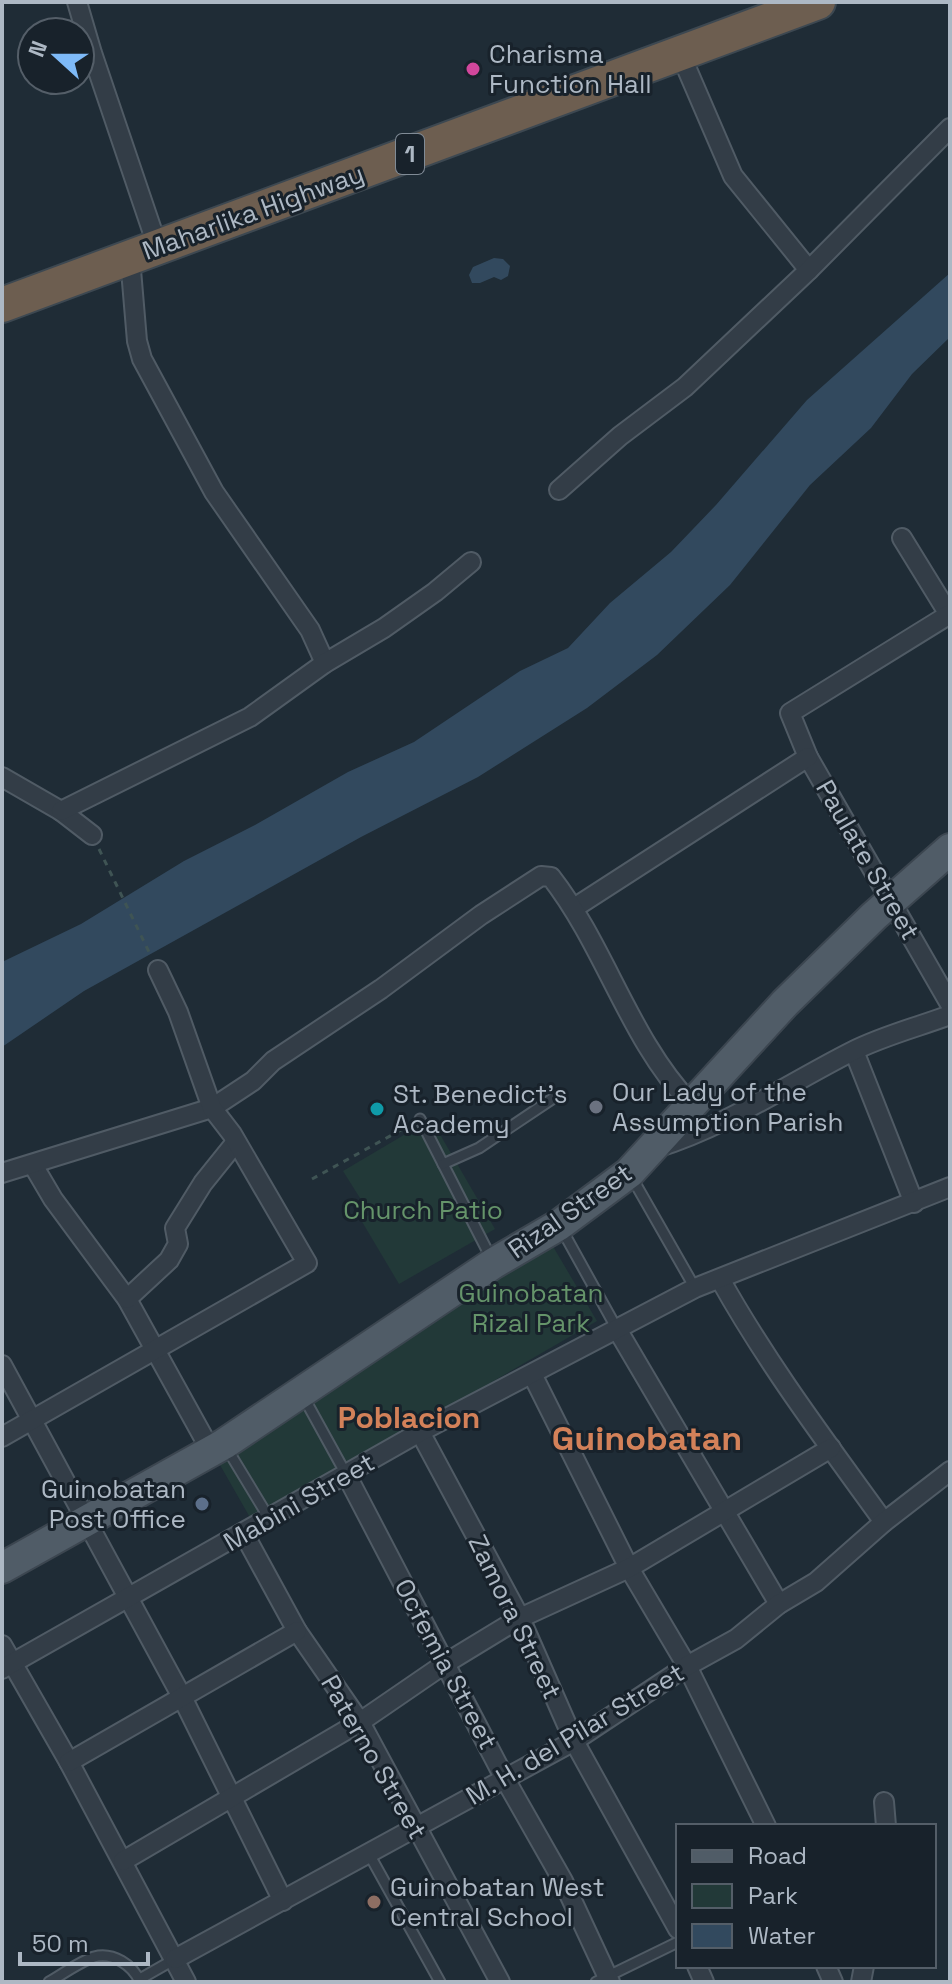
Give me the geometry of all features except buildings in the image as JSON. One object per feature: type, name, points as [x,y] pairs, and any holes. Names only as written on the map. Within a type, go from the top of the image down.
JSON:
[{"type":"highway","name":"Maharlika Highway","points":[[2,305],[818,2]]},
{"type":"main road","name":"Rizal Street","points":[[2,1568],[218,1447],[494,1263],[559,1225],[629,1173],[785,1003],[892,899],[950,849]]},
{"type":"street","points":[[77,2],[144,253],[137,341],[142,359],[214,492],[310,630],[325,663]]},
{"type":"street","points":[[680,53],[733,176],[809,270]]},
{"type":"street","points":[[559,490],[620,436],[685,387],[809,270],[950,128]]},
{"type":"street","points":[[902,538],[950,615]]},
{"type":"street","points":[[61,811],[250,717],[325,663],[384,628],[471,562]]},
{"type":"street","name":"Paulate Street","points":[[950,615],[790,713],[808,757],[950,1004]]},
{"type":"street","points":[[574,908],[808,757]]},
{"type":"street","points":[[2,777],[61,811],[92,835]]},
{"type":"street","points":[[2,1173],[212,1108],[253,1081],[273,1061],[541,876],[551,877],[574,908],[652,1053],[665,1074],[691,1104]]},
{"type":"street","points":[[2,1437],[307,1263],[236,1142],[212,1108],[178,1012],[158,970]]},
{"type":"street","points":[[654,1148],[691,1137],[732,1119],[854,1051],[950,1015]]},
{"type":"street","points":[[854,1051],[914,1203]]},
{"type":"street","points":[[127,1299],[169,1260],[178,1244],[175,1228],[203,1183],[236,1142]]},
{"type":"street","points":[[33,1165],[53,1199],[127,1299],[156,1351],[218,1447]]},
{"type":"street","name":"Mabini Street","points":[[7,1666],[420,1432],[695,1288],[950,1187]]},
{"type":"street","points":[[720,1279],[745,1325],[884,1522]]},
{"type":"street","points":[[617,1329],[779,1604]]},
{"type":"street","points":[[2,1365],[182,1697],[283,1901]]},
{"type":"street","points":[[532,1374],[629,1568],[687,1666],[765,1824]]},
{"type":"street","name":"Zamora Street","points":[[420,1432],[520,1618],[574,1741],[676,1925]]},
{"type":"street","points":[[123,1861],[360,1722],[446,1663],[520,1618],[629,1568],[831,1448]]},
{"type":"street","name":"M. H. del Pilar Street","points":[[175,1959],[574,1741],[687,1666],[736,1639],[779,1604],[816,1582],[884,1522],[950,1471]]},
{"type":"street","name":"Ocfemia Street","points":[[346,1474],[505,1779],[563,1881],[605,1980]]},
{"type":"street","name":"Paterno Street","points":[[244,1534],[297,1631],[360,1722],[500,1982]]},
{"type":"street","points":[[69,1762],[297,1631]]},
{"type":"street","points":[[2,1645],[7,1666],[69,1762],[186,1982]]},
{"type":"street","points":[[884,1802],[886,1824]]},
{"type":"lane","points":[[443,1164],[479,1148],[558,1095]]},
{"type":"lane","points":[[420,1119],[494,1263]]},
{"type":"lane","points":[[629,1173],[695,1288]]},
{"type":"lane","points":[[559,1225],[617,1329]]},
{"type":"lane","points":[[301,1393],[346,1474]]},
{"type":"lane","points":[[218,1447],[269,1518]]},
{"type":"lane","points":[[369,1854],[440,1982]]},
{"type":"lane","points":[[605,1980],[676,1943]]},
{"type":"lane","points":[[49,1982],[95,1957],[127,1963],[140,1980],[175,1959]]},
{"type":"path","points":[[92,835],[158,970]]},
{"type":"path","points":[[312,1179],[420,1119]]},
{"type":"green space","name":"Church Patio","points":[[431,1119],[495,1229],[399,1284],[361,1220],[370,1214],[343,1171]]},
{"type":"green space","name":"Guinobatan Rizal Park","points":[[551,1243],[597,1321],[252,1521],[216,1458]]},
{"type":"water","points":[[494,258],[503,259],[510,266],[508,276],[501,280],[494,277],[472,283],[469,275],[473,267]]},
{"type":"water","points":[[950,273],[950,337],[912,374],[871,428],[810,485],[730,585],[657,655],[587,708],[478,777],[361,837],[84,991],[2,1047],[2,962],[81,924],[184,861],[348,772],[414,742],[520,671],[568,648],[610,603],[671,552],[807,400]]},
{"type":"place","name":"Charisma Function Hall","points":[[473,69]]},
{"type":"place","name":"Our Lady of the Assumption Parish","points":[[596,1107]]},
{"type":"place","name":"St. Benedict's Academy","points":[[377,1109]]},
{"type":"place","name":"Guinobatan Post Office","points":[[202,1504]]},
{"type":"place","name":"Guinobatan West Central School","points":[[374,1902]]},
{"type":"district","name":"Poblacion","points":[[409,1418]]},
{"type":"district","name":"Guinobatan","points":[[647,1438]]}]
